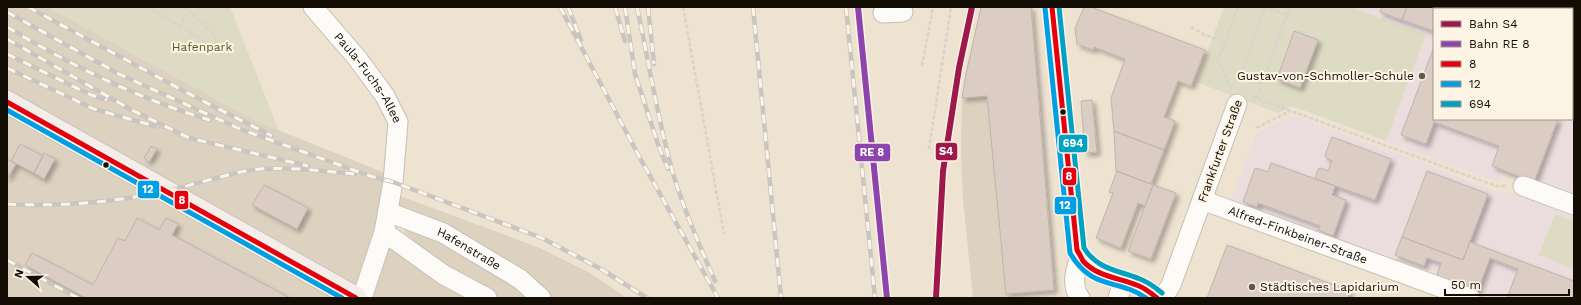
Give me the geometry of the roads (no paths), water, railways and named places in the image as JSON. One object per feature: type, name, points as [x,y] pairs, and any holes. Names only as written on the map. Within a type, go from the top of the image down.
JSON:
[{"type":"main road","points":[[7,102],[356,298]]},
{"type":"street","name":"Paula-Fuchs-Allee","points":[[312,7],[357,58],[385,96],[398,122],[393,182],[384,232],[362,298]]},
{"type":"street","points":[[1052,7],[1077,250],[1084,262],[1120,290],[1150,291],[1158,298]]},
{"type":"street","points":[[883,13],[903,12]]},
{"type":"street","name":"Frankfurter Straße","points":[[1158,298],[1166,293],[1171,285],[1239,98]]},
{"type":"street","points":[[1523,186],[1573,200]]},
{"type":"street","name":"Alfred-Finkbeiner-Straße","points":[[1202,200],[1470,298]]},
{"type":"street","name":"Hafenstraße","points":[[388,212],[443,233],[520,279],[541,298]]},
{"type":"street","points":[[384,232],[444,275],[487,298]]},
{"type":"street","points":[[1078,294],[1074,278],[1080,257]]},
{"type":"railway","points":[[28,7],[195,97],[272,136]]},
{"type":"railway","points":[[560,7],[640,158],[718,298]]},
{"type":"railway","points":[[568,7],[581,40]]},
{"type":"railway","points":[[615,7],[625,41]]},
{"type":"railway","points":[[625,7],[635,74],[659,147],[668,169]]},
{"type":"railway","points":[[637,7],[658,114],[668,156],[688,216],[715,281]]},
{"type":"railway","points":[[648,7],[654,64]]},
{"type":"railway","points":[[753,7],[781,298]]},
{"type":"railway","points":[[846,7],[875,298]]},
{"type":"railway","points":[[7,12],[119,74],[240,129],[370,176],[393,182],[542,238],[601,269],[647,298]]},
{"type":"railway","points":[[7,27],[80,68],[106,80],[157,102],[210,120]]},
{"type":"railway","points":[[7,39],[130,109],[189,138],[308,166]]},
{"type":"railway","points":[[7,54],[91,95],[107,100]]},
{"type":"railway","points":[[7,68],[94,109],[158,127]]},
{"type":"railway","points":[[7,204],[47,205],[107,201],[167,191],[236,173],[259,169],[300,169],[355,174]]},
{"type":"railway","points":[[7,260],[78,298]]},
{"type":"rail line","name":"S4","points":[[936,298],[943,171],[959,68],[972,7]]},
{"type":"place","name":"Gustav-von-Schmoller-Schule","points":[[1422,76]]},
{"type":"place","name":"Städtisches Lapidarium","points":[[1252,287]]},
{"type":"park label","name":"Hafenpark","points":[[202,47]]}]
